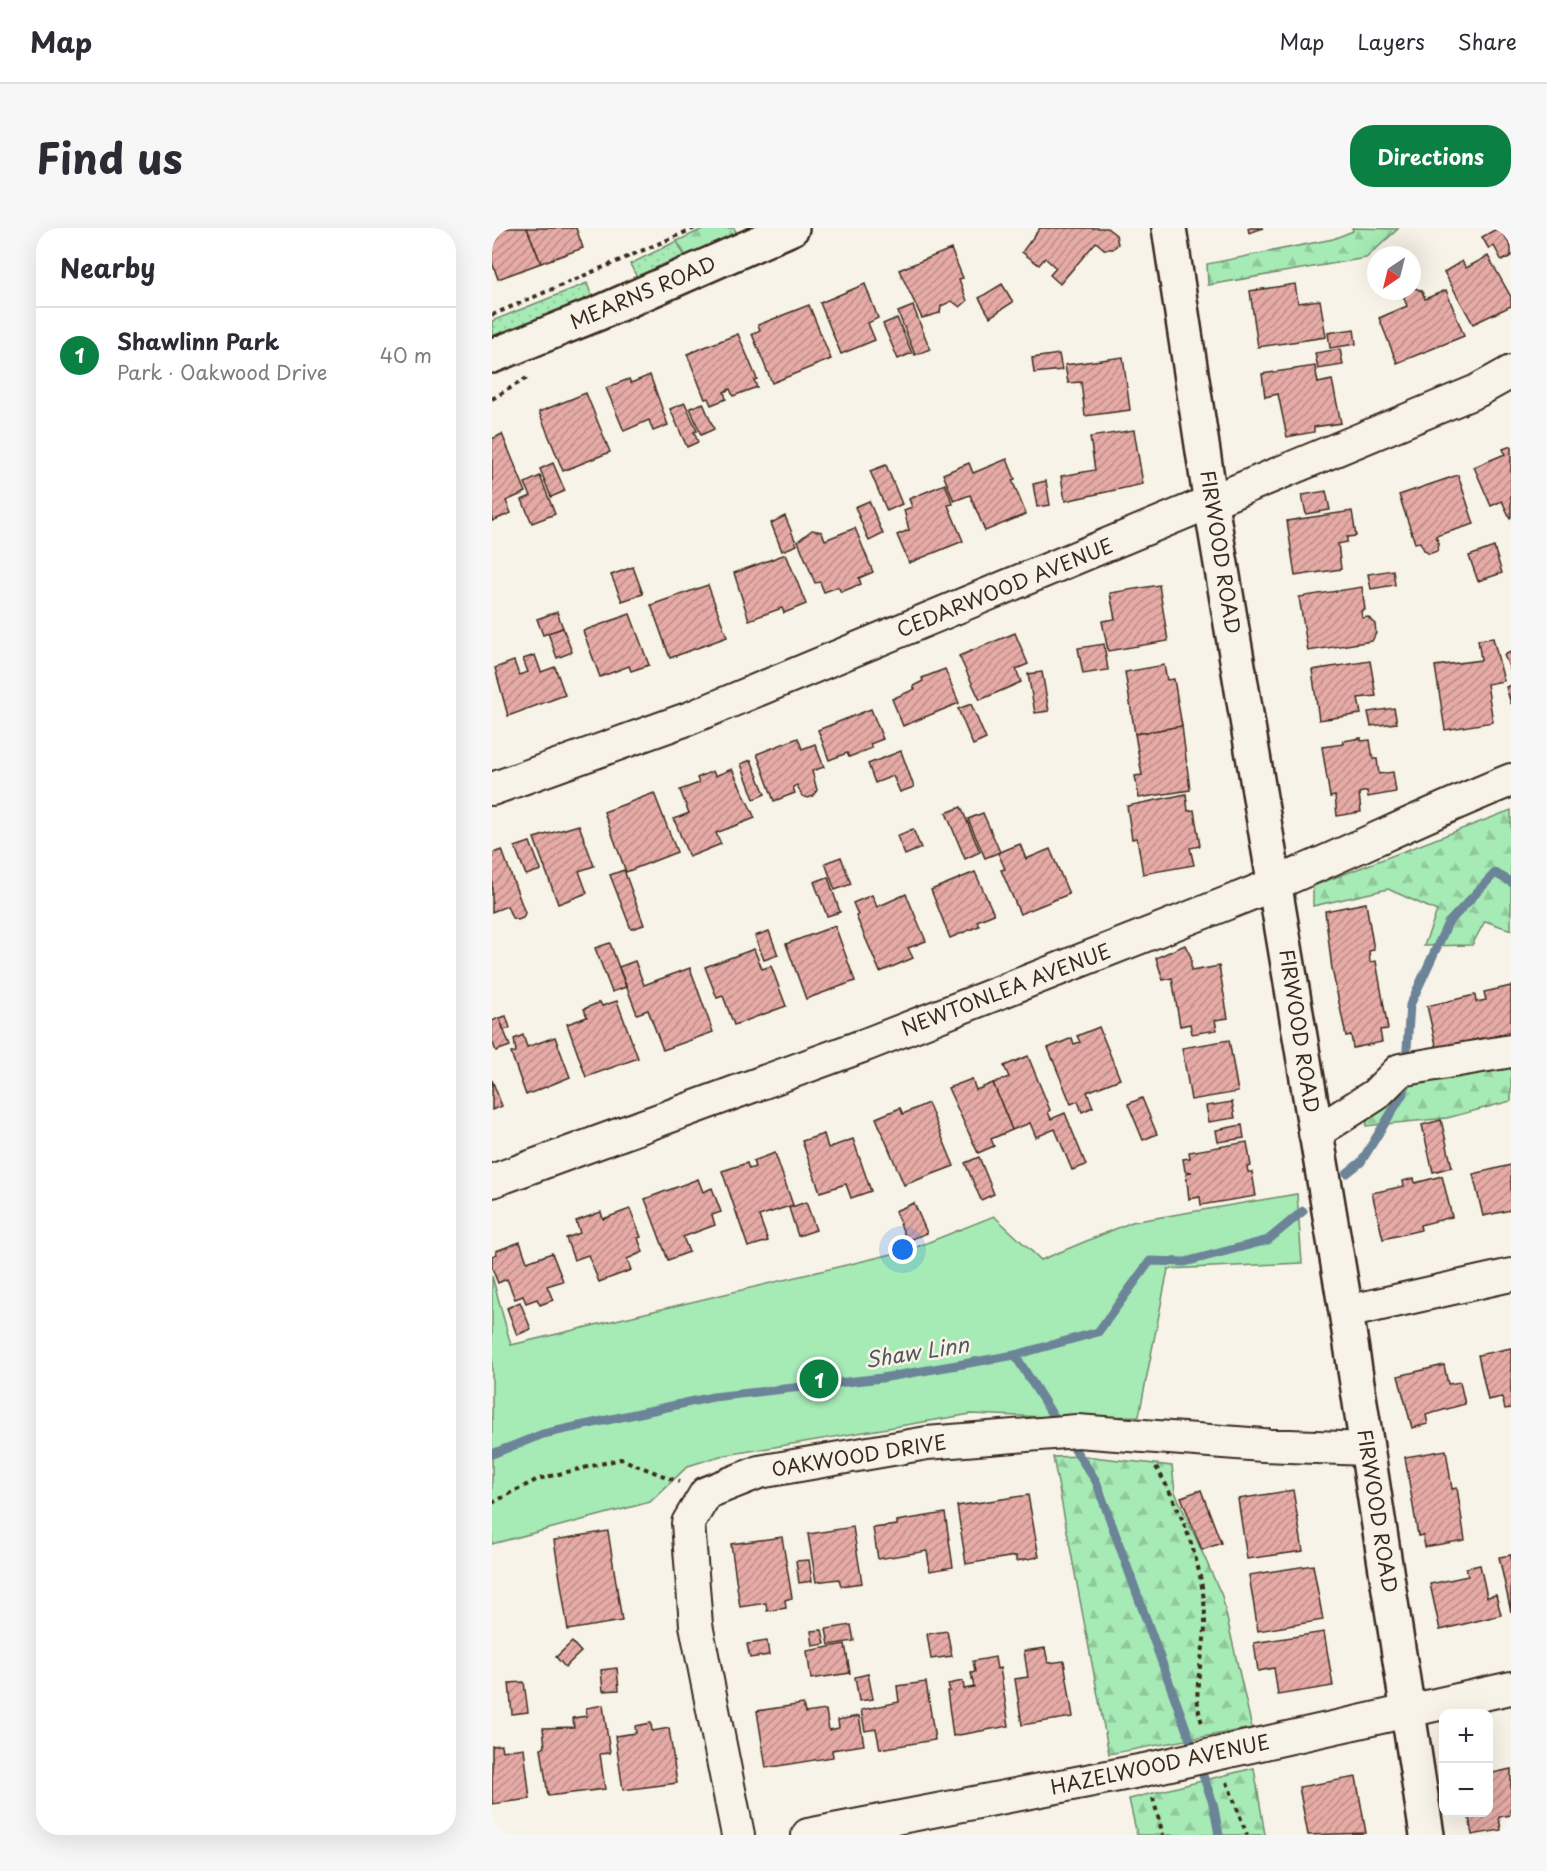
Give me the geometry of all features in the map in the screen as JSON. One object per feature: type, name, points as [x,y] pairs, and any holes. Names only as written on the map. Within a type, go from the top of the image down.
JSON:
[{"type":"street","name":"MEARNS ROAD","points":[[492,356],[599,313],[792,228]]},
{"type":"street","name":"FIRWOOD ROAD","points":[[1169,228],[1211,504],[1346,1312],[1427,1835]]},
{"type":"street","name":"CEDARWOOD AVENUE","points":[[492,789],[690,718],[1211,504],[1466,396],[1511,372]]},
{"type":"street","name":"NEWTONLEA AVENUE","points":[[492,1180],[865,1045],[1275,885],[1447,805],[1511,780]]},
{"type":"street","points":[[1315,1133],[1375,1095],[1400,1070],[1511,1051]]},
{"type":"street","points":[[1346,1312],[1511,1275]]},
{"type":"street","name":"OAKWOOD DRIVE","points":[[706,1493],[759,1472],[927,1443],[1077,1431],[1263,1445],[1367,1449]]},
{"type":"street","points":[[706,1493],[688,1524],[695,1614],[738,1835]]},
{"type":"street","name":"HAZELWOOD AVENUE","points":[[808,1835],[1144,1770],[1511,1688]]},
{"type":"path","points":[[492,315],[695,228]]},
{"type":"path","points":[[1137,1436],[1167,1485],[1195,1554],[1205,1620],[1198,1677],[1199,1716],[1247,1835]]},
{"type":"path","points":[[492,1503],[538,1479],[621,1459],[706,1493]]},
{"type":"path","points":[[1144,1770],[1163,1835]]},
{"type":"green space","points":[[705,228],[734,228],[739,238],[686,258],[677,241]]},
{"type":"green space","points":[[1352,228],[1398,229],[1379,246],[1367,246],[1366,258],[1208,285],[1207,264],[1333,239],[1353,231]]},
{"type":"green space","points":[[677,241],[686,258],[639,281],[630,264]]},
{"type":"green space","points":[[587,283],[593,300],[492,339],[492,321]]},
{"type":"green space","points":[[1511,810],[1511,930],[1485,921],[1472,945],[1424,946],[1437,911],[1388,889],[1313,906],[1313,886]]},
{"type":"green space","points":[[1511,1062],[1511,1101],[1447,1118],[1366,1126],[1370,1110],[1416,1080]]},
{"type":"green space","points":[[1297,1194],[1302,1263],[1168,1269],[1139,1416],[1071,1418],[971,1414],[720,1456],[688,1466],[650,1502],[492,1544],[492,1276],[511,1345],[909,1250],[994,1216],[1041,1260],[1132,1222]]},
{"type":"green space","points":[[1084,1456],[1172,1466],[1175,1492],[1222,1596],[1252,1728],[1109,1754],[1053,1457]]},
{"type":"green space","points":[[1254,1768],[1265,1835],[1137,1835],[1129,1799]]},
{"type":"building","points":[[506,228],[527,228],[541,263],[498,279],[492,262],[492,233]]},
{"type":"building","points":[[527,228],[576,228],[583,248],[541,263]]},
{"type":"building","points":[[1040,228],[1107,228],[1116,235],[1118,244],[1113,249],[1104,249],[1096,242],[1060,284],[1050,275],[1056,268],[1045,258],[1039,265],[1022,252]]},
{"type":"building","points":[[1248,228],[1263,228],[1249,233]]},
{"type":"building","points":[[1498,228],[1511,247],[1511,256],[1502,261],[1494,246],[1489,249],[1482,237]]},
{"type":"building","points":[[1504,228],[1511,228],[1511,240]]},
{"type":"building","points":[[951,249],[963,278],[959,279],[967,301],[960,307],[952,301],[941,306],[940,313],[922,318],[899,270]]},
{"type":"building","points":[[1488,256],[1511,297],[1511,306],[1473,324],[1444,272],[1462,261],[1466,268]]},
{"type":"building","points":[[865,284],[878,318],[868,323],[875,340],[841,354],[820,303]]},
{"type":"building","points":[[1002,284],[1013,302],[990,317],[979,298]]},
{"type":"building","points":[[1295,284],[1298,303],[1320,300],[1326,337],[1258,347],[1250,291]]},
{"type":"building","points":[[1446,290],[1464,336],[1397,363],[1379,318],[1407,306],[1405,300],[1421,300],[1421,291],[1425,299]]},
{"type":"building","points":[[809,305],[831,359],[772,383],[752,334],[760,330],[758,325]]},
{"type":"building","points":[[913,306],[930,349],[915,355],[898,312]]},
{"type":"building","points":[[897,318],[912,353],[898,359],[883,324]]},
{"type":"building","points":[[1354,329],[1356,344],[1330,348],[1328,333]]},
{"type":"building","points":[[738,334],[757,379],[754,380],[757,387],[733,396],[730,389],[724,392],[726,399],[711,405],[708,398],[705,399],[687,354]]},
{"type":"building","points":[[1340,349],[1343,365],[1318,369],[1315,353]]},
{"type":"building","points":[[1059,354],[1062,370],[1034,373],[1032,358]]},
{"type":"building","points":[[1123,357],[1130,410],[1085,416],[1081,382],[1068,383],[1065,365]]},
{"type":"building","points":[[1315,366],[1318,383],[1332,380],[1341,423],[1314,427],[1314,432],[1287,437],[1278,394],[1265,397],[1262,374]]},
{"type":"building","points":[[650,375],[668,425],[653,431],[649,420],[624,431],[606,388],[629,379],[631,383]]},
{"type":"building","points":[[586,393],[610,452],[563,471],[539,412]]},
{"type":"building","points":[[685,403],[697,431],[694,432],[698,442],[687,447],[670,409]]},
{"type":"building","points":[[703,403],[714,429],[701,435],[690,408]]},
{"type":"building","points":[[1134,430],[1143,484],[1065,501],[1061,476],[1095,470],[1090,437]]},
{"type":"building","points":[[502,434],[526,492],[506,501],[511,513],[492,521],[492,439]]},
{"type":"building","points":[[1511,446],[1510,518],[1502,501],[1491,506],[1474,467],[1505,454],[1503,449]]},
{"type":"building","points":[[1007,459],[1015,479],[1012,480],[1026,514],[985,531],[970,495],[954,501],[943,474],[969,463],[973,473]]},
{"type":"building","points":[[553,463],[565,491],[551,497],[540,469]]},
{"type":"building","points":[[886,465],[902,504],[887,511],[870,471]]},
{"type":"building","points":[[1458,475],[1474,524],[1436,536],[1439,545],[1437,551],[1429,554],[1420,542],[1415,543],[1399,495]]},
{"type":"building","points":[[540,476],[555,514],[532,523],[522,500],[531,496],[525,483]]},
{"type":"building","points":[[1046,481],[1050,505],[1037,507],[1033,484]]},
{"type":"building","points":[[945,484],[953,504],[948,505],[963,541],[909,563],[897,535],[909,530],[904,510],[912,507],[909,499]]},
{"type":"building","points":[[1326,491],[1330,510],[1306,514],[1302,495]]},
{"type":"building","points":[[869,501],[883,534],[869,541],[855,507]]},
{"type":"building","points":[[1352,511],[1356,536],[1347,537],[1347,542],[1338,544],[1341,569],[1295,576],[1287,521]]},
{"type":"building","points":[[785,516],[797,545],[782,551],[771,523]]},
{"type":"building","points":[[855,528],[873,572],[859,578],[861,584],[841,592],[838,587],[824,592],[820,582],[815,583],[798,541],[812,530],[822,532],[825,540]]},
{"type":"building","points":[[1494,547],[1502,573],[1478,581],[1469,556]]},
{"type":"building","points":[[786,554],[806,604],[784,613],[782,608],[749,620],[734,573]]},
{"type":"building","points":[[633,567],[643,594],[622,601],[611,575]]},
{"type":"building","points":[[1393,570],[1395,585],[1371,589],[1368,574]]},
{"type":"building","points":[[708,585],[727,637],[670,658],[651,605]]},
{"type":"building","points":[[1159,585],[1168,641],[1108,651],[1102,621],[1115,619],[1110,593]]},
{"type":"building","points":[[1362,587],[1365,610],[1361,611],[1362,618],[1368,617],[1375,624],[1376,633],[1372,641],[1308,651],[1299,597]]},
{"type":"building","points":[[557,612],[563,628],[543,635],[537,619]]},
{"type":"building","points":[[630,614],[649,665],[631,671],[629,666],[600,677],[583,631]]},
{"type":"building","points":[[563,628],[572,652],[557,658],[548,633]]},
{"type":"building","points":[[1015,633],[1028,664],[1016,669],[1021,682],[980,700],[959,656]]},
{"type":"building","points":[[1493,638],[1504,681],[1487,684],[1493,722],[1445,730],[1435,666],[1481,660],[1478,640]]},
{"type":"building","points":[[1104,644],[1108,670],[1083,674],[1078,648]]},
{"type":"building","points":[[1511,652],[1511,672],[1504,655]]},
{"type":"building","points":[[535,655],[541,672],[555,667],[565,695],[508,716],[495,668],[514,661],[519,675],[528,672],[523,659]]},
{"type":"building","points":[[1370,661],[1376,696],[1358,698],[1361,714],[1319,720],[1312,670]]},
{"type":"building","points":[[1164,665],[1167,680],[1174,679],[1182,726],[1135,734],[1125,672]]},
{"type":"building","points":[[945,669],[959,703],[903,726],[892,699],[915,689],[913,686],[923,681],[922,678]]},
{"type":"building","points":[[1042,672],[1049,711],[1035,713],[1028,674]]},
{"type":"building","points":[[1511,685],[1511,704],[1506,687]]},
{"type":"building","points":[[971,704],[986,739],[973,745],[958,709]]},
{"type":"building","points":[[1394,708],[1397,723],[1371,726],[1368,712]]},
{"type":"building","points":[[871,709],[883,739],[870,744],[872,748],[849,757],[847,753],[829,760],[818,730]]},
{"type":"building","points":[[1182,726],[1190,790],[1139,798],[1135,776],[1142,775],[1135,734]]},
{"type":"building","points":[[798,738],[802,749],[815,744],[824,767],[812,771],[817,790],[813,796],[808,798],[802,796],[797,785],[793,787],[795,793],[774,801],[757,754]]},
{"type":"building","points":[[1361,738],[1361,741],[1370,740],[1373,759],[1377,759],[1379,774],[1393,772],[1396,792],[1368,797],[1367,791],[1359,793],[1361,812],[1337,816],[1335,796],[1330,797],[1322,747],[1344,744],[1343,741]]},
{"type":"building","points":[[901,751],[914,787],[900,792],[893,776],[875,783],[868,764]]},
{"type":"building","points":[[751,760],[765,794],[754,799],[741,764]]},
{"type":"building","points":[[732,769],[755,818],[716,833],[721,844],[689,857],[674,819],[689,813],[680,790],[699,783],[697,778],[713,771],[715,776]]},
{"type":"building","points":[[654,793],[677,852],[626,872],[604,812]]},
{"type":"building","points":[[1186,794],[1188,811],[1194,810],[1200,846],[1190,848],[1194,865],[1143,874],[1137,838],[1132,839],[1127,806]]},
{"type":"building","points":[[961,807],[980,852],[965,859],[946,813]]},
{"type":"building","points":[[983,813],[1000,852],[985,858],[968,819]]},
{"type":"building","points":[[579,825],[594,866],[579,871],[587,893],[558,904],[534,838]]},
{"type":"building","points":[[913,829],[921,848],[905,855],[897,836]]},
{"type":"building","points":[[530,842],[541,870],[526,875],[515,847]]},
{"type":"building","points":[[1020,844],[1026,859],[1050,849],[1069,894],[1020,914],[1001,870],[1005,869],[998,853]]},
{"type":"building","points":[[502,850],[525,913],[523,918],[518,920],[512,918],[507,906],[492,912],[492,853]]},
{"type":"building","points":[[841,857],[851,884],[835,890],[825,863]]},
{"type":"building","points":[[624,870],[644,925],[631,929],[610,875]]},
{"type":"building","points":[[975,872],[994,914],[977,921],[979,926],[950,938],[931,890]]},
{"type":"building","points":[[828,877],[840,912],[827,916],[814,882]]},
{"type":"building","points":[[906,894],[926,941],[908,948],[913,958],[880,972],[856,916],[858,915],[853,903],[872,895],[877,907]]},
{"type":"building","points":[[1366,903],[1374,950],[1369,951],[1370,962],[1376,961],[1388,1029],[1380,1030],[1382,1042],[1353,1048],[1351,1035],[1346,1036],[1332,969],[1325,911]]},
{"type":"building","points":[[835,926],[855,981],[806,999],[786,944]]},
{"type":"building","points":[[769,931],[778,955],[764,960],[755,936]]},
{"type":"building","points":[[610,943],[626,987],[612,992],[595,948]]},
{"type":"building","points":[[1185,945],[1191,957],[1191,971],[1219,966],[1228,1018],[1215,1020],[1217,1030],[1192,1034],[1190,1024],[1180,1026],[1172,978],[1163,980],[1156,958]]},
{"type":"building","points":[[754,949],[762,969],[771,966],[786,1006],[734,1025],[723,996],[717,998],[705,967]]},
{"type":"building","points":[[635,961],[644,985],[690,968],[713,1032],[663,1050],[648,1010],[637,1014],[619,967]]},
{"type":"building","points":[[1511,986],[1511,1031],[1482,1040],[1482,1038],[1437,1049],[1427,1006],[1475,995],[1476,1002],[1486,1000],[1484,992]]},
{"type":"building","points":[[617,1001],[638,1058],[586,1077],[567,1024],[587,1017],[584,1009],[600,1002],[602,1006]]},
{"type":"building","points":[[506,1016],[510,1028],[504,1030],[499,1018]]},
{"type":"building","points":[[499,1018],[510,1046],[496,1051],[492,1041],[492,1021]]},
{"type":"building","points":[[1099,1027],[1120,1079],[1087,1092],[1093,1107],[1082,1112],[1078,1101],[1071,1104],[1048,1048],[1072,1038],[1074,1044],[1080,1042],[1077,1036]]},
{"type":"building","points":[[523,1035],[527,1047],[555,1037],[570,1077],[526,1095],[511,1053],[516,1052],[514,1039]]},
{"type":"building","points":[[1229,1040],[1238,1092],[1191,1100],[1182,1048]]},
{"type":"building","points":[[1028,1056],[1050,1110],[1048,1112],[1051,1119],[1065,1113],[1086,1165],[1072,1170],[1055,1129],[1036,1137],[1030,1123],[1012,1130],[993,1083],[1009,1077],[1004,1066]]},
{"type":"building","points":[[972,1079],[976,1090],[993,1083],[1012,1130],[991,1139],[994,1146],[978,1153],[948,1088]]},
{"type":"building","points":[[492,1080],[502,1106],[492,1110]]},
{"type":"building","points":[[1142,1098],[1157,1134],[1143,1140],[1128,1104]]},
{"type":"building","points":[[1232,1102],[1235,1118],[1209,1122],[1206,1106]]},
{"type":"building","points":[[928,1103],[954,1166],[904,1185],[876,1118],[900,1108],[903,1114]]},
{"type":"building","points":[[1441,1120],[1452,1167],[1433,1172],[1422,1125]]},
{"type":"building","points":[[1242,1125],[1244,1138],[1218,1142],[1216,1130]]},
{"type":"building","points":[[824,1134],[828,1148],[853,1139],[871,1191],[851,1198],[846,1184],[820,1192],[802,1141]]},
{"type":"building","points":[[1247,1142],[1251,1166],[1247,1167],[1248,1172],[1252,1172],[1256,1196],[1201,1205],[1200,1197],[1189,1199],[1186,1173],[1192,1172],[1185,1171],[1183,1159],[1190,1158],[1189,1152]]},
{"type":"building","points":[[775,1153],[793,1205],[759,1216],[768,1241],[748,1247],[722,1171],[747,1163],[749,1169],[755,1167],[753,1161]]},
{"type":"building","points":[[979,1157],[994,1194],[981,1200],[965,1163]]},
{"type":"building","points":[[1511,1165],[1511,1210],[1483,1216],[1473,1174]]},
{"type":"building","points":[[1442,1176],[1452,1217],[1420,1225],[1421,1230],[1383,1239],[1372,1193],[1404,1186],[1403,1181],[1414,1178],[1415,1183]]},
{"type":"building","points":[[698,1179],[703,1192],[712,1188],[721,1212],[712,1215],[715,1225],[683,1237],[689,1252],[668,1260],[645,1199]]},
{"type":"building","points":[[806,1202],[816,1230],[798,1236],[789,1208]]},
{"type":"building","points":[[914,1203],[927,1233],[907,1241],[895,1211]]},
{"type":"building","points":[[630,1209],[641,1237],[638,1238],[643,1252],[627,1259],[631,1270],[599,1282],[588,1255],[574,1260],[566,1238],[580,1233],[576,1221],[601,1212],[603,1219]]},
{"type":"building","points":[[520,1242],[527,1262],[552,1253],[563,1281],[547,1286],[553,1300],[540,1305],[537,1299],[526,1303],[523,1296],[515,1299],[507,1279],[498,1283],[492,1268],[492,1256],[497,1254],[496,1251]]},
{"type":"building","points":[[520,1302],[531,1329],[517,1335],[507,1308]]},
{"type":"building","points":[[1511,1348],[1511,1408],[1505,1409],[1502,1397],[1488,1400],[1478,1355]]},
{"type":"building","points":[[1444,1365],[1448,1384],[1460,1382],[1465,1404],[1426,1415],[1428,1424],[1412,1428],[1398,1376]]},
{"type":"building","points":[[1446,1450],[1452,1489],[1457,1488],[1465,1540],[1425,1547],[1423,1535],[1418,1536],[1405,1457]]},
{"type":"building","points":[[1201,1490],[1221,1543],[1202,1550],[1181,1497]]},
{"type":"building","points":[[1293,1490],[1303,1551],[1247,1559],[1238,1499]]},
{"type":"building","points":[[1028,1495],[1039,1557],[1016,1561],[1016,1556],[966,1564],[957,1506]]},
{"type":"building","points":[[945,1513],[953,1567],[930,1571],[927,1551],[878,1559],[873,1528],[897,1525],[897,1521]]},
{"type":"building","points":[[853,1527],[862,1583],[841,1586],[839,1579],[816,1582],[808,1534]]},
{"type":"building","points":[[608,1531],[622,1621],[568,1630],[554,1540]]},
{"type":"building","points":[[782,1537],[792,1598],[785,1600],[786,1608],[767,1611],[766,1603],[740,1607],[731,1544]]},
{"type":"building","points":[[1511,1555],[1511,1612],[1499,1557]]},
{"type":"building","points":[[809,1560],[812,1581],[799,1583],[796,1561]]},
{"type":"building","points":[[1313,1565],[1323,1620],[1258,1631],[1249,1575]]},
{"type":"building","points":[[1480,1565],[1487,1597],[1496,1595],[1501,1615],[1440,1630],[1430,1584],[1468,1576],[1466,1568]]},
{"type":"building","points":[[851,1625],[854,1641],[829,1645],[826,1629]]},
{"type":"building","points":[[822,1630],[825,1644],[813,1646],[811,1631]]},
{"type":"building","points":[[947,1631],[952,1656],[931,1659],[927,1634]]},
{"type":"building","points":[[1324,1632],[1333,1686],[1278,1695],[1274,1668],[1258,1671],[1254,1643]]},
{"type":"building","points":[[767,1641],[769,1655],[750,1658],[747,1644]]},
{"type":"building","points":[[572,1642],[581,1652],[565,1667],[556,1657]]},
{"type":"building","points":[[845,1644],[850,1673],[811,1679],[807,1651]]},
{"type":"building","points":[[1045,1648],[1048,1663],[1064,1661],[1073,1717],[1022,1725],[1015,1679],[1028,1677],[1024,1651]]},
{"type":"building","points":[[995,1657],[997,1669],[1000,1668],[1009,1726],[953,1736],[948,1684],[963,1681],[964,1689],[974,1687],[971,1673],[975,1672],[973,1661]]},
{"type":"building","points":[[617,1668],[619,1690],[603,1691],[601,1670]]},
{"type":"building","points":[[868,1674],[873,1699],[859,1701],[855,1677]]},
{"type":"building","points":[[524,1682],[528,1712],[512,1714],[509,1683]]},
{"type":"building","points":[[926,1682],[935,1740],[880,1749],[876,1729],[865,1731],[861,1710],[899,1702],[897,1686]]},
{"type":"building","points":[[803,1704],[805,1713],[826,1710],[829,1730],[839,1728],[838,1720],[859,1716],[864,1745],[832,1750],[833,1757],[766,1768],[757,1711]]},
{"type":"building","points":[[603,1705],[610,1753],[600,1754],[605,1789],[548,1796],[541,1748],[545,1747],[543,1728],[574,1727],[573,1718],[587,1716],[586,1708]]},
{"type":"building","points":[[651,1723],[652,1731],[669,1728],[677,1783],[623,1790],[615,1736],[636,1733],[635,1726]]},
{"type":"building","points":[[501,1745],[502,1751],[524,1748],[530,1799],[492,1804],[492,1746]]},
{"type":"building","points":[[1511,1769],[1511,1815],[1499,1817],[1501,1830],[1472,1835],[1469,1817],[1493,1817],[1493,1773]]},
{"type":"building","points":[[1356,1777],[1366,1833],[1308,1835],[1299,1787]]},
{"type":"waterway","name":"Shaw Linn","points":[[1347,1173],[1361,1162],[1404,1092],[1410,1005],[1448,923],[1495,873],[1511,882]]},
{"type":"waterway","name":"Shaw Linn","points":[[492,1454],[543,1434],[713,1397],[882,1378],[1015,1355],[1098,1332],[1150,1261],[1185,1262],[1268,1240],[1303,1211]]},
{"type":"waterway","points":[[1015,1355],[1060,1427]]},
{"type":"waterway","points":[[1067,1438],[1096,1481],[1213,1803],[1219,1835]]},
{"type":"place","name":"Shawlinn Park","points":[[819,1379]]}]
